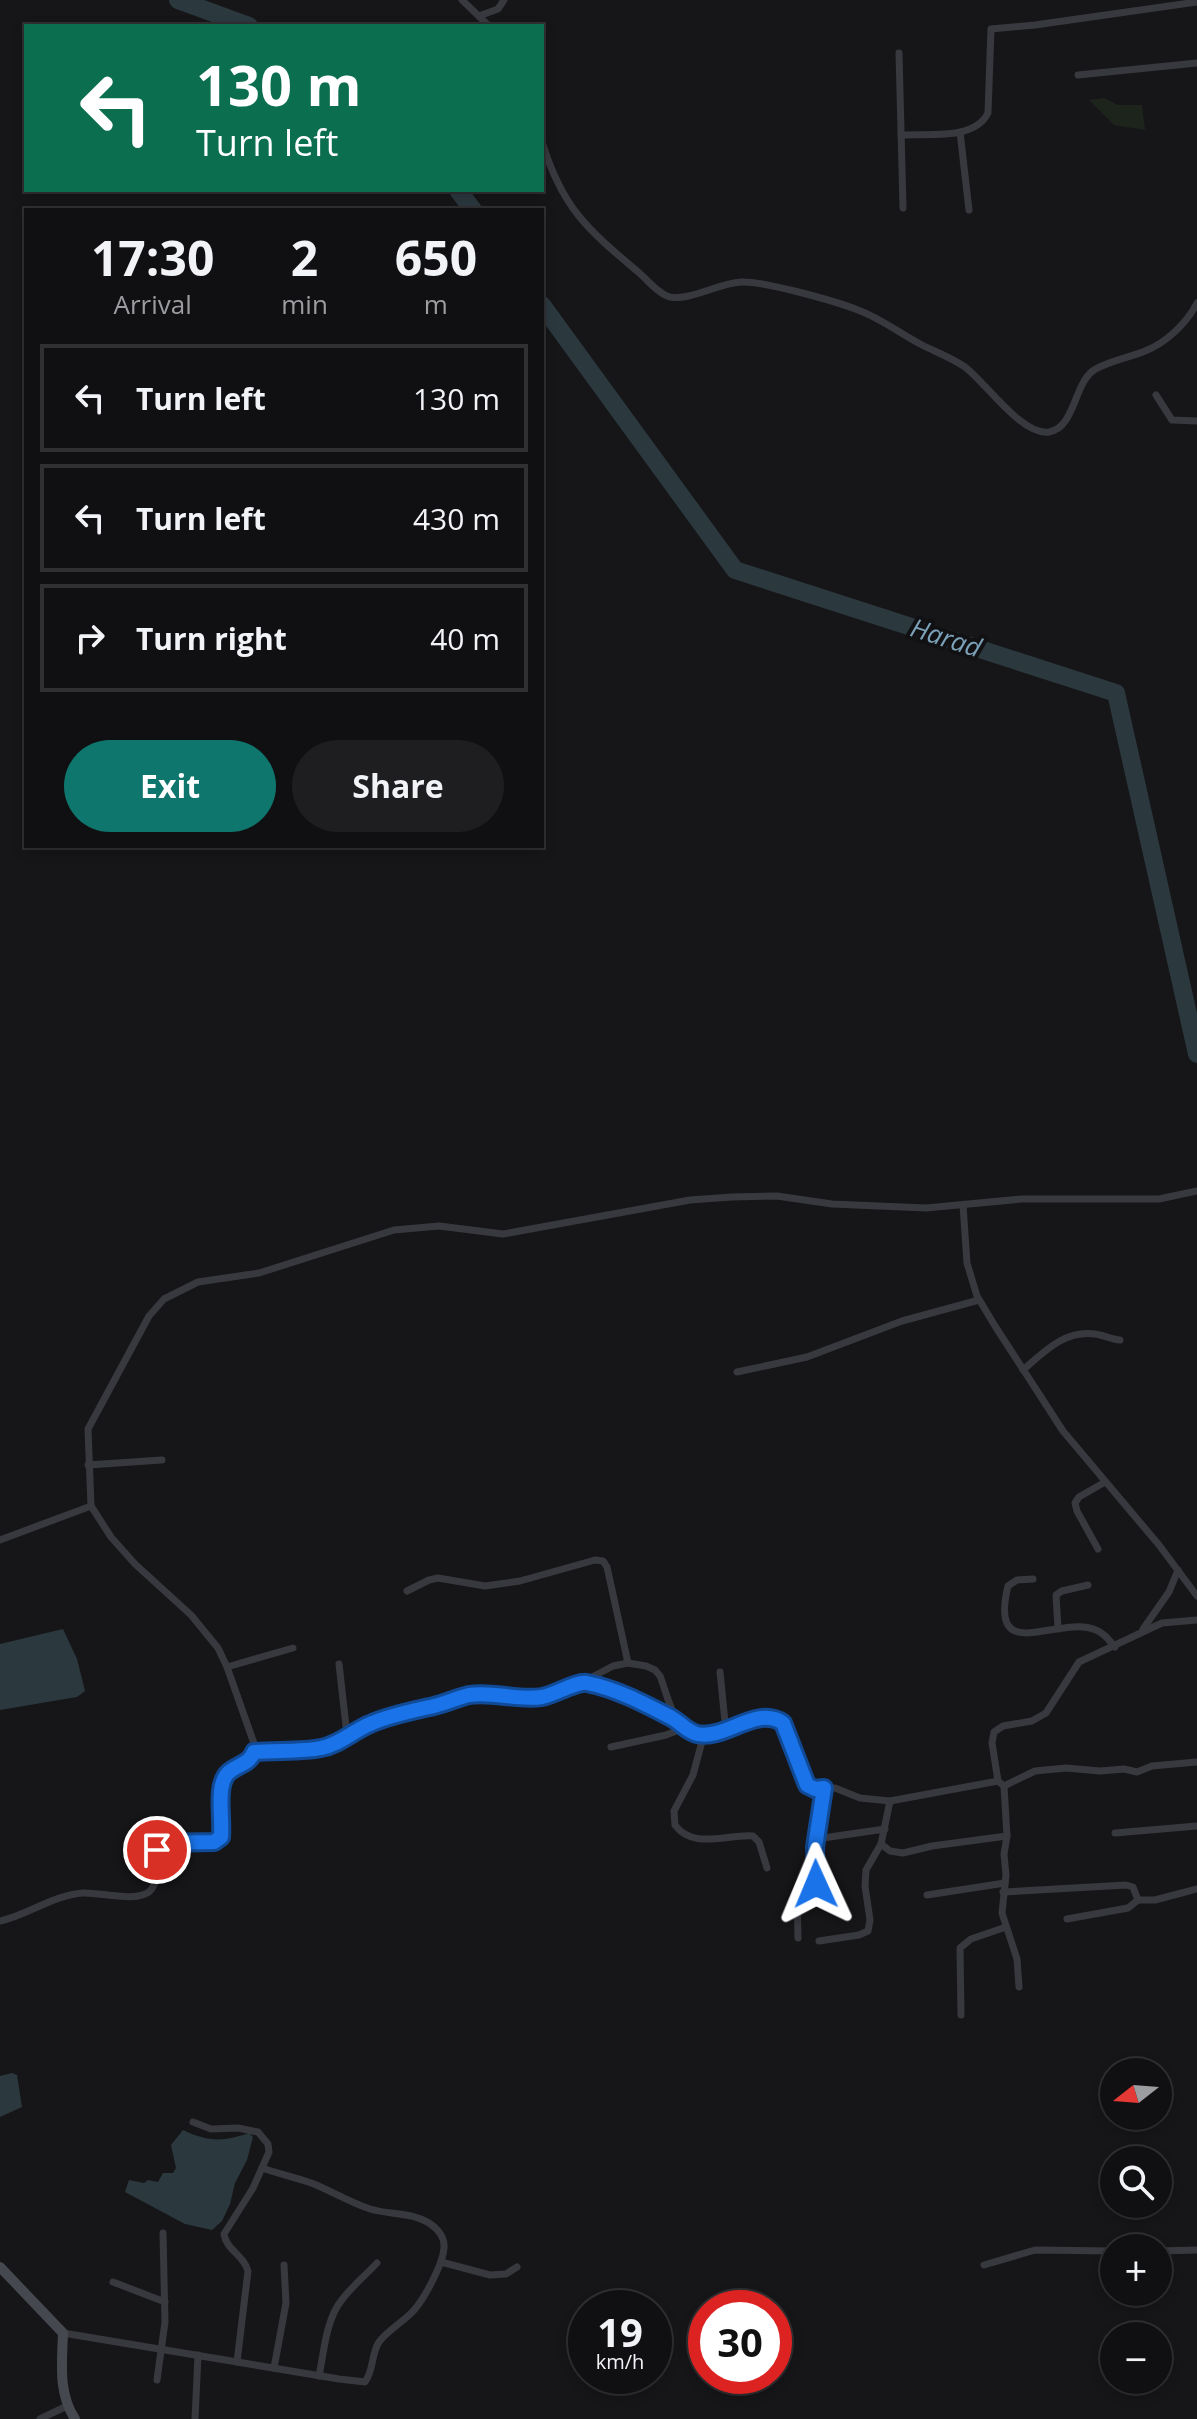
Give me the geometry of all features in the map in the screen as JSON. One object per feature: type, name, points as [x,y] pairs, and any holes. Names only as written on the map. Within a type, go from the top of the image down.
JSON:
[{"type":"street","points":[[462,0],[487,24]]},
{"type":"street","points":[[479,16],[498,9],[504,0]]},
{"type":"street","points":[[901,135],[960,132],[977,127],[988,113],[991,29],[1197,2]]},
{"type":"street","points":[[899,53],[903,208]]},
{"type":"street","points":[[1078,75],[1197,63]]},
{"type":"street","points":[[960,132],[969,210]]},
{"type":"street","points":[[544,149],[568,204],[577,215],[601,242],[665,295],[681,297],[743,282],[860,310],[961,364],[979,378],[1022,423],[1036,431],[1055,430],[1064,421],[1089,374],[1111,362],[1164,342],[1195,310],[1197,303]]},
{"type":"street","points":[[1156,395],[1172,420],[1197,421]]},
{"type":"street","points":[[0,1921],[83,1893],[139,1896],[149,1891],[155,1881],[157,1850],[161,1843],[214,1842],[221,1837],[221,1783],[232,1770],[250,1761],[256,1749],[227,1667],[211,1637],[135,1564],[111,1537],[91,1506],[88,1429],[149,1316],[164,1299],[198,1282],[259,1273],[394,1230],[439,1226],[503,1234],[690,1200],[777,1196],[832,1204],[926,1208],[1022,1199],[1159,1199],[1197,1191]]},
{"type":"street","points":[[963,1205],[967,1263],[979,1300],[1063,1431],[1197,1596]]},
{"type":"street","points":[[737,1372],[807,1357],[891,1324],[979,1300]]},
{"type":"street","points":[[1023,1370],[1051,1345],[1064,1338],[1095,1334],[1120,1340]]},
{"type":"street","points":[[88,1465],[162,1460]]},
{"type":"street","points":[[1098,1549],[1075,1503],[1079,1497],[1105,1482]]},
{"type":"street","points":[[0,1540],[91,1506]]},
{"type":"street","points":[[407,1591],[438,1578],[485,1586],[520,1581],[599,1560],[607,1567],[628,1663]]},
{"type":"street","points":[[1141,1632],[1169,1592],[1178,1570]]},
{"type":"street","points":[[1033,1579],[1017,1580],[1008,1586],[1004,1611],[1007,1626],[1014,1632],[1093,1628],[1115,1647]]},
{"type":"street","points":[[1058,1629],[1056,1595],[1088,1585]]},
{"type":"street","points":[[1019,1987],[1017,1959],[1002,1913],[1007,1836],[992,1743],[994,1732],[1003,1726],[1039,1718],[1046,1713],[1079,1662],[1171,1621],[1197,1620]]},
{"type":"street","points":[[227,1667],[293,1648]]},
{"type":"street","points":[[254,1752],[319,1749],[386,1717],[471,1695],[539,1698],[583,1682],[613,1666],[628,1663],[655,1670],[681,1725]]},
{"type":"street","points":[[339,1664],[347,1735]]},
{"type":"street","points":[[720,1672],[726,1732]]},
{"type":"street","points":[[583,1682],[624,1694],[695,1734],[726,1732],[767,1717],[780,1720],[788,1730],[807,1785],[815,1789],[835,1788],[860,1798],[890,1801],[1001,1784],[1035,1771],[1066,1768],[1137,1772],[1152,1766],[1197,1762]]},
{"type":"street","points":[[611,1747],[666,1735],[681,1725]]},
{"type":"street","points":[[704,1734],[693,1775],[674,1811],[675,1825],[686,1836],[697,1839],[753,1836],[759,1842],[767,1868]]},
{"type":"street","points":[[798,1938],[797,1897],[816,1884],[816,1839],[824,1788]]},
{"type":"street","points":[[819,1941],[868,1931],[866,1870],[881,1844],[890,1801]]},
{"type":"street","points":[[1115,1833],[1197,1826]]},
{"type":"street","points":[[816,1839],[885,1829]]},
{"type":"street","points":[[881,1844],[890,1851],[903,1853],[1007,1836]]},
{"type":"street","points":[[927,1895],[1004,1887],[1126,1885],[1133,1887],[1138,1900]]},
{"type":"street","points":[[1067,1919],[1128,1908],[1138,1900],[1155,1900],[1197,1889]]},
{"type":"street","points":[[961,2015],[960,1948],[964,1942],[1006,1927]]},
{"type":"street","points":[[193,2122],[211,2129],[238,2128],[258,2132],[268,2144],[269,2152],[253,2188],[224,2234],[225,2241],[244,2260],[248,2271],[237,2362]]},
{"type":"street","points":[[0,2267],[63,2333],[365,2382],[381,2339],[415,2308],[441,2262],[444,2248],[439,2231],[413,2216],[372,2210],[312,2183],[262,2168]]},
{"type":"street","points":[[157,2380],[163,2349],[165,2302],[163,2233]]},
{"type":"street","points":[[984,2265],[1035,2250],[1100,2251]]},
{"type":"street","points":[[1172,2251],[1197,2250]]},
{"type":"street","points":[[441,2262],[490,2275],[506,2274],[517,2267]]},
{"type":"street","points":[[319,2376],[336,2309],[377,2263]]},
{"type":"street","points":[[274,2368],[286,2303],[284,2265]]},
{"type":"street","points":[[113,2282],[165,2302]]},
{"type":"street","points":[[63,2333],[62,2373],[67,2406],[75,2419]]},
{"type":"street","points":[[195,2419],[198,2355]]},
{"type":"street","points":[[40,2419],[67,2406]]},
{"type":"shaded area","points":[[1104,98],[1118,105],[1142,105],[1145,130],[1114,125],[1089,100]]},
{"type":"shaded area","points":[[63,1629],[77,1659],[85,1691],[77,1697],[0,1710],[0,1644]]},
{"type":"shaded area","points":[[17,2075],[22,2107],[0,2117],[0,2076]]},
{"type":"shaded area","points":[[183,2130],[216,2139],[249,2133],[253,2137],[230,2204],[222,2221],[212,2230],[185,2224],[125,2192],[129,2180],[158,2182],[163,2173],[173,2173],[176,2168],[171,2145]]},
{"type":"waterway","name":"Harad","points":[[178,0],[244,24]]},
{"type":"waterway","name":"Harad","points":[[460,192],[472,208]]},
{"type":"waterway","name":"Harad","points":[[544,308],[735,570],[1116,693],[1197,1054]]},
{"type":"route","points":[[157,1850],[161,1843],[214,1842],[221,1837],[221,1783],[225,1775],[250,1761],[254,1752],[319,1749],[386,1717],[471,1695],[539,1698],[583,1682],[624,1694],[652,1707],[695,1734],[726,1732],[767,1717],[780,1720],[788,1730],[803,1780],[810,1788],[824,1788],[815,1847],[816,1884]]}]
